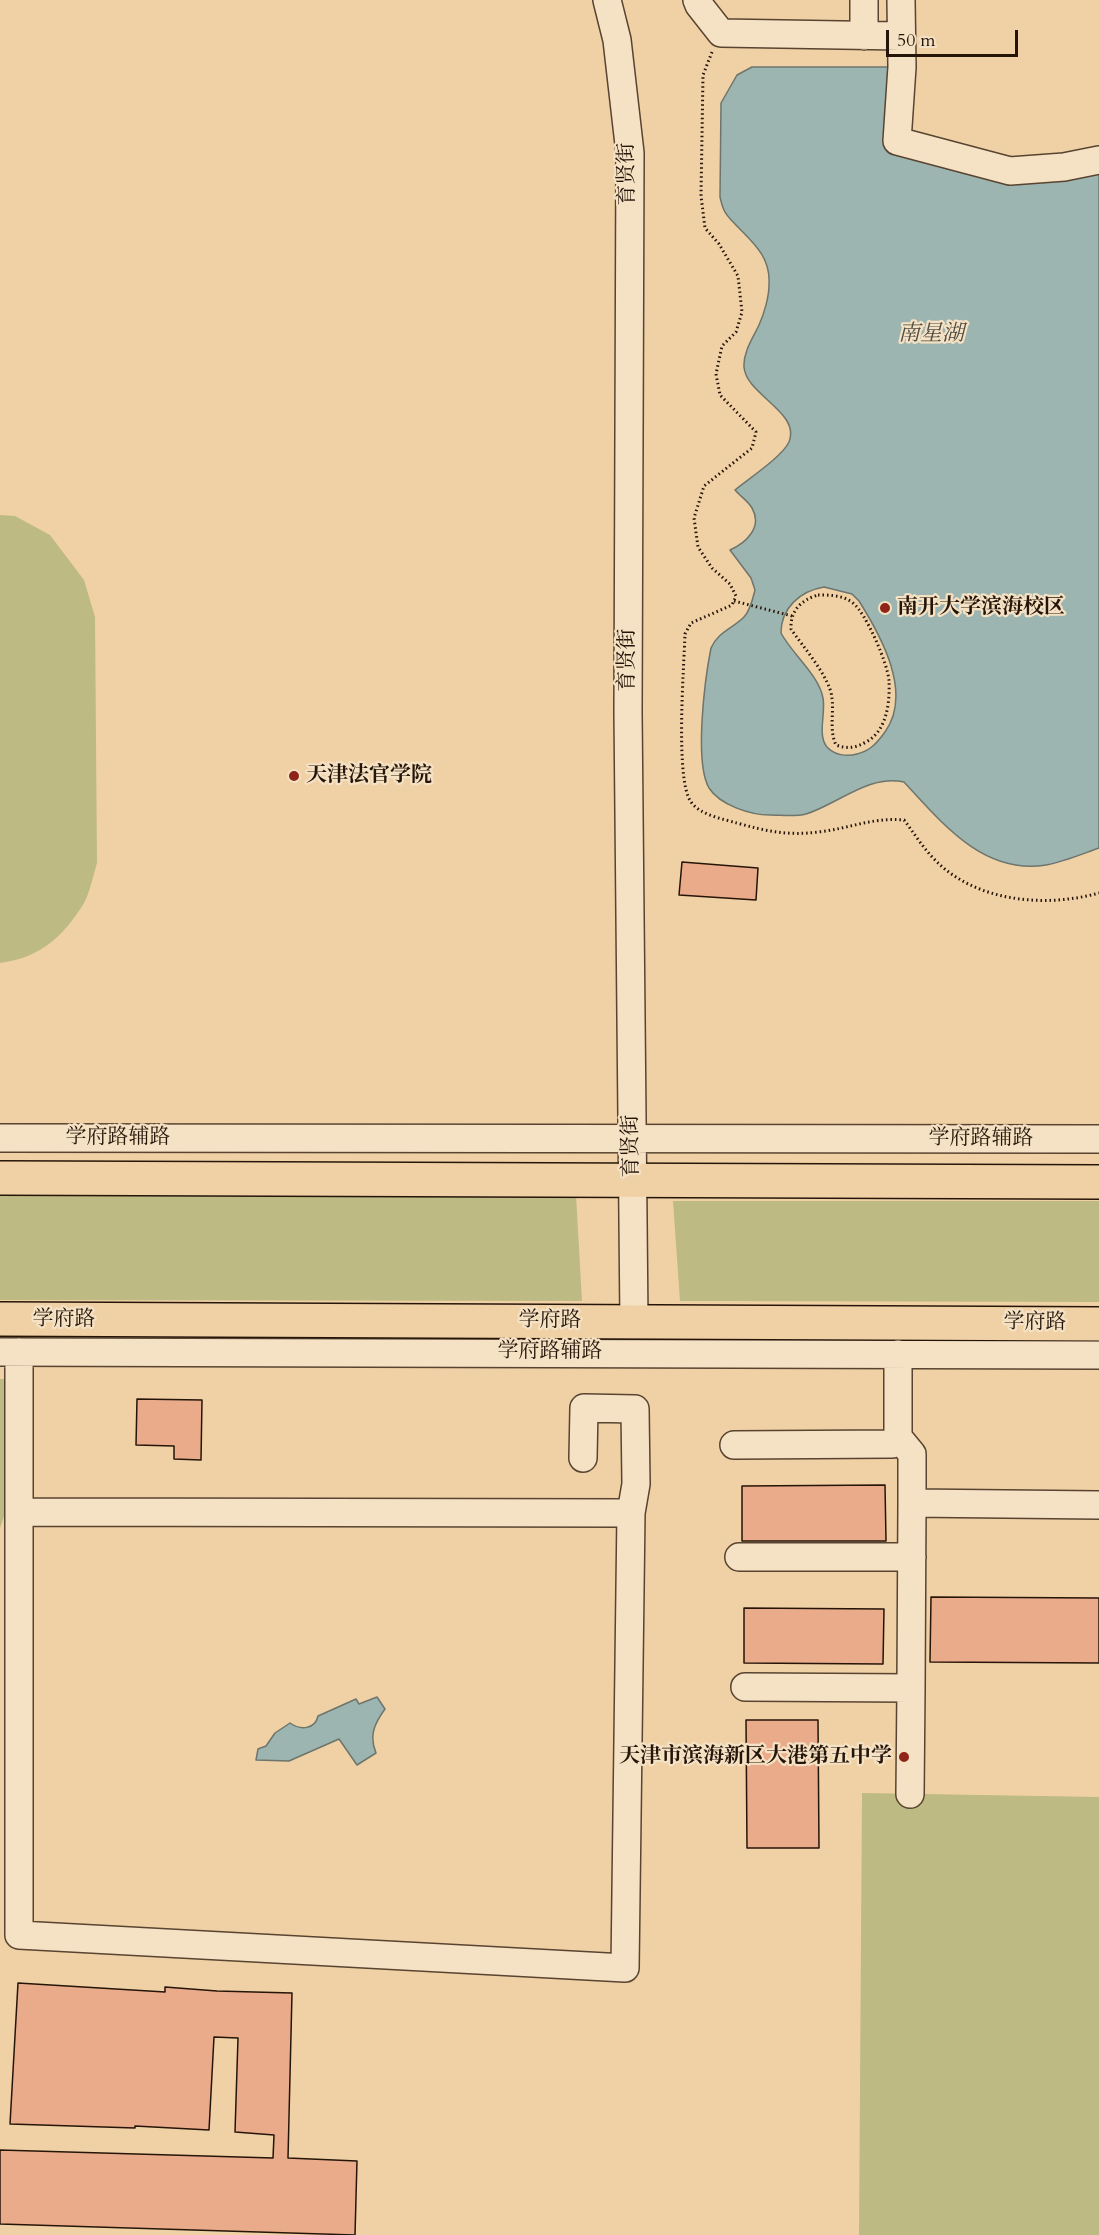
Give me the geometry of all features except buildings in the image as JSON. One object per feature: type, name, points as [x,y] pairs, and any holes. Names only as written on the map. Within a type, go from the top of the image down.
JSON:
[{"type":"highway","points":[[0,1178],[1099,1182]]},
{"type":"highway","name":"学府路","points":[[0,1319],[1099,1324]]},
{"type":"street","name":"育贤街","points":[[607,0],[617,40],[630,153],[628,712],[634,1322]]},
{"type":"street","points":[[697,0],[721,33],[901,36]]},
{"type":"street","points":[[864,0],[864,36]]},
{"type":"street","points":[[901,0],[902,66],[897,141],[1010,171],[1064,167],[1099,159]]},
{"type":"street","name":"学府路辅路","points":[[0,1138],[1099,1139]]},
{"type":"street","name":"学府路辅路","points":[[10,1352],[1099,1355]]},
{"type":"street","points":[[10,1352],[19,1512],[19,1935],[625,1968],[631,1514],[636,1484],[635,1409],[584,1408],[583,1458]]},
{"type":"street","points":[[898,1354],[898,1437],[912,1454],[910,1794]]},
{"type":"street","points":[[734,1444],[892,1444],[898,1437]]},
{"type":"street","points":[[912,1503],[1099,1504]]},
{"type":"street","points":[[19,1512],[631,1514]]},
{"type":"street","points":[[740,1557],[912,1557]]},
{"type":"street","points":[[745,1687],[910,1688]]},
{"type":"path","points":[[721,33],[703,75],[701,196],[705,228],[719,244],[738,276],[742,312],[736,332],[722,346],[716,374],[720,395],[756,432],[752,448],[704,486],[694,518],[698,547],[712,567],[730,584],[736,596],[732,605],[691,623],[685,634],[682,767],[686,793],[693,805],[714,816],[771,833],[818,832],[883,818],[904,820],[935,860],[963,882],[998,896],[1052,901],[1099,893]]},
{"type":"path","points":[[818,595],[840,596],[852,602],[867,622],[889,679],[885,721],[870,740],[851,748],[836,745],[832,731],[832,696],[824,678],[791,629],[790,615],[808,598],[818,595]]},
{"type":"path","points":[[734,601],[790,615]]},
{"type":"shaded area","points":[[0,515],[15,516],[50,535],[84,580],[95,617],[97,863],[84,903],[68,926],[50,944],[39,951],[0,963]]},
{"type":"shaded area","points":[[0,1193],[576,1195],[582,1301],[0,1300]]},
{"type":"shaded area","points":[[673,1201],[1099,1201],[1099,1302],[680,1301]]},
{"type":"shaded area","points":[[0,1379],[13,1379],[11,1496],[0,1528]]},
{"type":"shaded area","points":[[862,1793],[1099,1797],[1099,2235],[859,2235]]},
{"type":"water","name":"南星湖","points":[[752,67],[892,67],[890,147],[1000,176],[1099,164],[1099,848],[1046,865],[1023,866],[1003,862],[983,854],[966,843],[933,814],[904,782],[878,782],[806,814],[793,816],[762,815],[745,811],[720,799],[709,788],[702,759],[701,740],[711,648],[721,634],[746,614],[755,590],[751,578],[730,550],[747,539],[755,522],[752,508],[735,490],[764,468],[785,448],[791,431],[781,412],[747,377],[744,367],[747,351],[766,305],[769,275],[759,250],[727,216],[720,197],[721,103],[737,75]],"holes":[[[824,587],[852,594],[868,615],[884,648],[891,665],[896,700],[893,717],[876,743],[862,753],[845,755],[833,752],[824,742],[822,730],[824,704],[820,689],[781,633],[784,616],[788,609],[807,592]]]},
{"type":"water","points":[[377,1697],[385,1709],[374,1730],[373,1741],[376,1753],[357,1765],[339,1739],[289,1761],[256,1760],[258,1749],[266,1746],[275,1733],[290,1723],[298,1727],[307,1727],[314,1724],[318,1716],[356,1699],[359,1704]]},
{"type":"place","name":"南开大学滨海校区","points":[[885,608]]},
{"type":"place","name":"天津法官学院","points":[[294,776]]},
{"type":"place","name":"天津市滨海新区大港第五中学","points":[[904,1757]]}]
